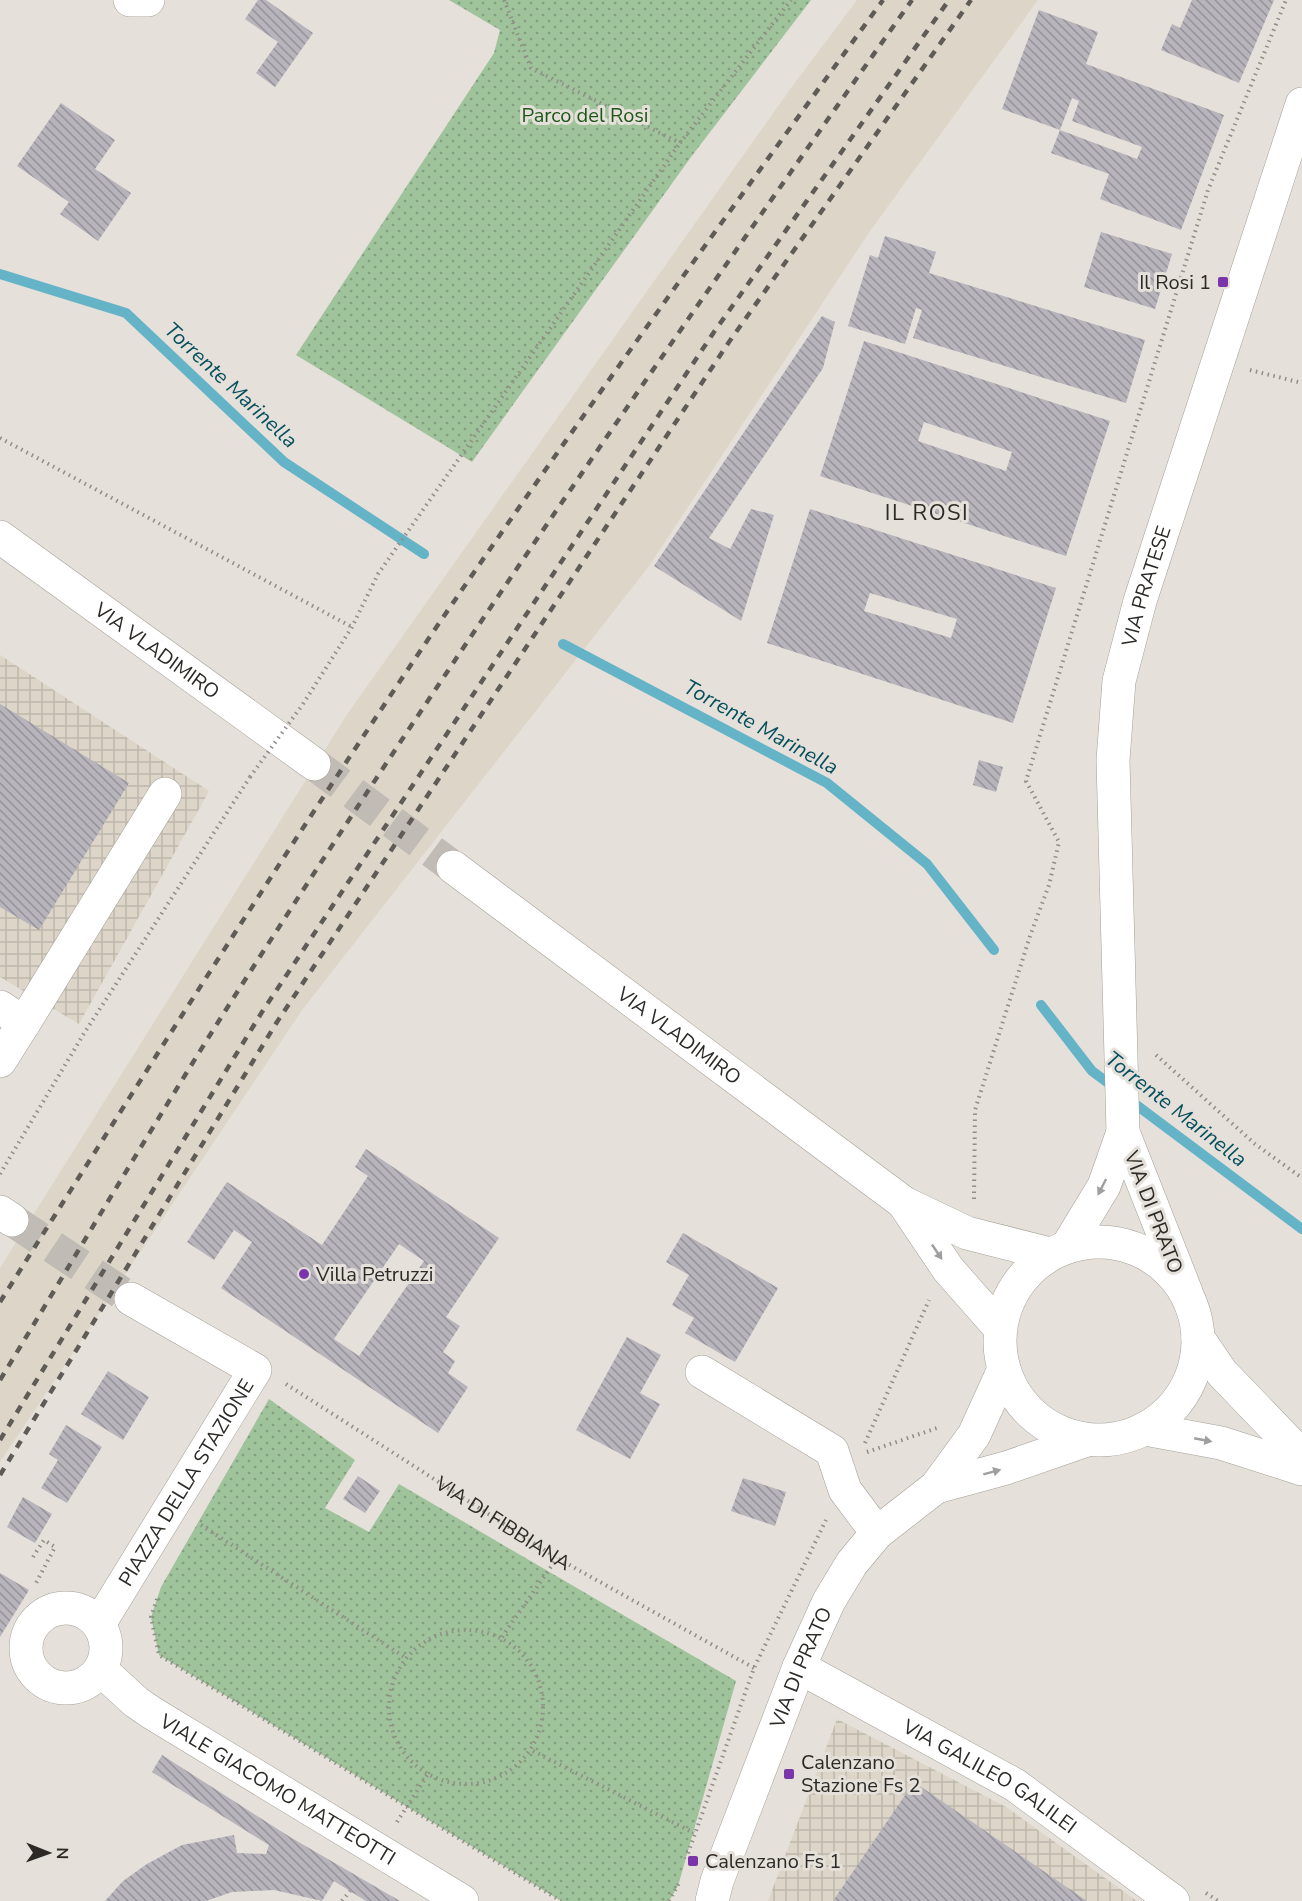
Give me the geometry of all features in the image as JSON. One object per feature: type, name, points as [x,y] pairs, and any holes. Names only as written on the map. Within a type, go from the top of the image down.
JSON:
[{"type":"main road","points":[[130,0],[148,0]]},
{"type":"main road","name":"VIA PRATESE","points":[[1120,1089],[1113,760],[1119,681],[1140,601],[1302,104]]},
{"type":"main road","name":"VIA VLADIMIRO","points":[[0,537],[314,764]]},
{"type":"main road","points":[[0,1061],[12,1015],[165,794]]},
{"type":"main road","name":"VIA VLADIMIRO","points":[[453,867],[904,1203],[967,1233],[1059,1251]]},
{"type":"main road","name":"VIA DI PRATO","points":[[1120,1089],[1123,1132],[1196,1322],[1198,1338],[1196,1360],[1184,1390],[1164,1416],[1145,1429],[1117,1439],[1087,1440],[1064,1434],[1044,1424],[1026,1409],[1013,1390],[1004,1369],[1000,1328],[1009,1299],[1026,1274],[1059,1251],[1104,1186],[1123,1132]]},
{"type":"main road","name":"VIA VLADIMIRO","points":[[904,1203],[948,1269],[1000,1328]]},
{"type":"main road","name":"VIA DI PRATO","points":[[1059,1251],[1101,1241],[1134,1248],[1164,1266],[1186,1292]]},
{"type":"main road","name":"PIAZZA DELLA STAZIONE","points":[[99,1624],[258,1391],[255,1370],[131,1299]]},
{"type":"main road","points":[[1198,1338],[1222,1373],[1302,1456]]},
{"type":"main road","name":"VIA DI PRATO","points":[[711,1894],[799,1666],[829,1601],[852,1563],[877,1533],[936,1487],[974,1435],[1004,1369]]},
{"type":"main road","points":[[702,1372],[832,1451],[845,1490],[877,1533]]},
{"type":"main road","points":[[1145,1429],[1221,1443],[1302,1469]]},
{"type":"main road","name":"VIA DI PRATO","points":[[936,1487],[1006,1468],[1087,1440]]},
{"type":"main road","points":[[60,1608],[81,1611],[99,1624],[107,1646],[100,1670],[92,1680],[80,1687],[54,1687],[42,1681],[33,1671],[26,1645],[29,1632],[36,1621],[60,1608]]},
{"type":"main road","name":"VIA GALILEO GALILEI","points":[[799,1666],[1015,1785],[1173,1901]]},
{"type":"main road","name":"VIALE GIACOMO MATTEOTTI","points":[[100,1670],[152,1713],[462,1901]]},
{"type":"path","points":[[504,0],[531,68],[680,143]]},
{"type":"path","points":[[0,1174],[83,1035],[250,777],[303,704],[352,627],[378,574],[390,556],[680,143],[791,0]]},
{"type":"path","points":[[974,1206],[975,1110],[1030,936],[1049,885],[1059,842],[1026,781],[1208,190],[1286,0]]},
{"type":"path","points":[[1242,369],[1302,383]]},
{"type":"path","points":[[0,438],[352,627]]},
{"type":"path","points":[[1152,1051],[1255,1144],[1302,1178]]},
{"type":"path","points":[[932,1292],[859,1455],[944,1425]]},
{"type":"path","name":"VIA DI FIBBIANA","points":[[258,1391],[278,1379],[557,1558],[754,1668]]},
{"type":"path","points":[[195,1534],[206,1515]]},
{"type":"path","points":[[685,1865],[694,1833],[754,1668],[828,1516]]},
{"type":"path","points":[[201,1525],[405,1658]]},
{"type":"path","points":[[33,1557],[44,1540],[55,1546],[35,1585]]},
{"type":"path","points":[[502,1637],[557,1558]]},
{"type":"path","points":[[159,1593],[151,1617],[159,1655],[561,1901]]},
{"type":"path","points":[[477,1629],[502,1637],[524,1654],[538,1676],[544,1702],[541,1729],[533,1751],[513,1769],[471,1785],[449,1783],[428,1774],[407,1757],[393,1734],[388,1708],[393,1681],[405,1658],[426,1640],[450,1630],[477,1629]]},
{"type":"path","points":[[533,1751],[694,1833]]},
{"type":"path","points":[[669,1901],[681,1875]]},
{"type":"path","points":[[342,1901],[350,1891]]},
{"type":"shaded area","points":[[857,0],[1038,0],[870,231],[649,566],[302,1010],[0,1462],[0,1268],[346,716],[791,88]]},
{"type":"shaded area","points":[[0,655],[209,791],[79,1024],[0,977]]},
{"type":"shaded area","points":[[837,1719],[1006,1807],[1137,1901],[768,1901]]},
{"type":"green space","name":"Parco del Rosi","points":[[449,0],[811,0],[691,157],[472,462],[296,355],[494,53],[500,30]]},
{"type":"green space","points":[[269,1399],[355,1460],[325,1508],[369,1532],[399,1484],[736,1681],[678,1886],[669,1901],[561,1901],[159,1655],[151,1617],[161,1587]]},
{"type":"building","points":[[258,0],[266,0],[313,33],[275,87],[256,73],[278,42],[245,19]]},
{"type":"building","points":[[1192,0],[1274,0],[1239,83],[1161,50],[1172,24],[1180,28]]},
{"type":"building","points":[[1039,10],[1098,32],[1086,64],[1224,115],[1181,230],[1100,199],[1109,174],[1051,153],[1060,130],[1002,109]],"holes":[[[1072,98],[1079,101],[1072,121],[1142,147],[1137,159],[1060,130]]]},
{"type":"building","points":[[61,103],[115,140],[95,169],[131,193],[98,241],[60,214],[69,202],[17,166]]},
{"type":"building","points":[[1101,232],[1172,254],[1155,309],[1084,287]]},
{"type":"building","points":[[885,236],[936,252],[929,273],[1145,340],[1126,403],[913,338],[922,310],[916,308],[905,344],[848,326],[870,255],[878,258]]},
{"type":"building","points":[[822,316],[835,322],[823,368],[709,538],[730,549],[751,509],[774,515],[741,621],[654,566]]},
{"type":"building","points":[[864,341],[1110,421],[1066,556],[820,476]],"holes":[[[924,422],[1012,452],[1006,471],[918,441]]]},
{"type":"building","points":[[810,509],[1056,588],[1013,723],[767,643]],"holes":[[[870,593],[957,619],[951,638],[864,611]]]},
{"type":"building","points":[[0,704],[129,783],[39,930],[0,907]]},
{"type":"building","points":[[979,760],[1003,767],[996,792],[973,785]]},
{"type":"building","name":"Villa Petruzzi","points":[[366,1149],[499,1238],[446,1317],[460,1326],[443,1352],[455,1361],[448,1373],[468,1387],[438,1433],[221,1288],[252,1242],[234,1230],[214,1260],[187,1242],[227,1182],[322,1245],[368,1176],[355,1167]],"holes":[[[399,1244],[424,1261],[359,1356],[334,1339]]]},
{"type":"building","points":[[683,1233],[778,1288],[735,1362],[685,1333],[694,1318],[672,1305],[689,1275],[666,1262]]},
{"type":"building","points":[[627,1337],[661,1355],[640,1393],[660,1404],[630,1459],[576,1430]]},
{"type":"building","points":[[108,1371],[149,1397],[123,1440],[81,1414]]},
{"type":"building","points":[[66,1425],[102,1447],[67,1503],[41,1488],[58,1460],[49,1454]]},
{"type":"building","points":[[358,1476],[380,1491],[365,1513],[343,1499]]},
{"type":"building","points":[[743,1478],[786,1492],[775,1526],[731,1511]]},
{"type":"building","points":[[23,1497],[52,1514],[35,1543],[7,1527]]},
{"type":"building","points":[[0,1573],[29,1590],[0,1637]]},
{"type":"building","points":[[162,1755],[290,1837],[400,1901],[366,1901],[334,1881],[322,1901],[274,1890],[232,1892],[206,1901],[105,1901],[123,1881],[147,1864],[182,1845],[234,1835],[237,1853],[266,1854],[269,1845],[152,1772]]},
{"type":"building","points":[[914,1782],[1087,1901],[833,1901]]},
{"type":"waterway","name":"Torrente Marinella","points":[[0,274],[126,313],[284,462],[424,554]]},
{"type":"waterway","name":"Torrente Marinella","points":[[563,644],[827,783],[927,864],[994,950]]},
{"type":"waterway","name":"Torrente Marinella","points":[[1041,1005],[1092,1071],[1115,1088]]},
{"type":"waterway","name":"Torrente Marinella","points":[[1127,1098],[1302,1229]]},
{"type":"tunnel","points":[[314,764],[453,867]]},
{"type":"tunnel","points":[[12,1220],[131,1299]]},
{"type":"railway","points":[[0,1302],[266,885],[429,638],[597,397],[883,0]]},
{"type":"railway","points":[[0,1380],[204,1044],[399,744],[653,370],[912,0]]},
{"type":"railway","points":[[0,1440],[262,1012],[714,332],[949,0]]},
{"type":"railway","points":[[0,1475],[277,1022],[729,342],[971,0]]},
{"type":"place","name":"Il Rosi 1","points":[[1223,282]]},
{"type":"place","name":"Villa Petruzzi","points":[[304,1274]]},
{"type":"place","name":"Calenzano Stazione Fs 2","points":[[789,1774]]},
{"type":"place","name":"Calenzano Fs 1","points":[[693,1861]]},
{"type":"district","name":"IL ROSI","points":[[927,512]]}]
